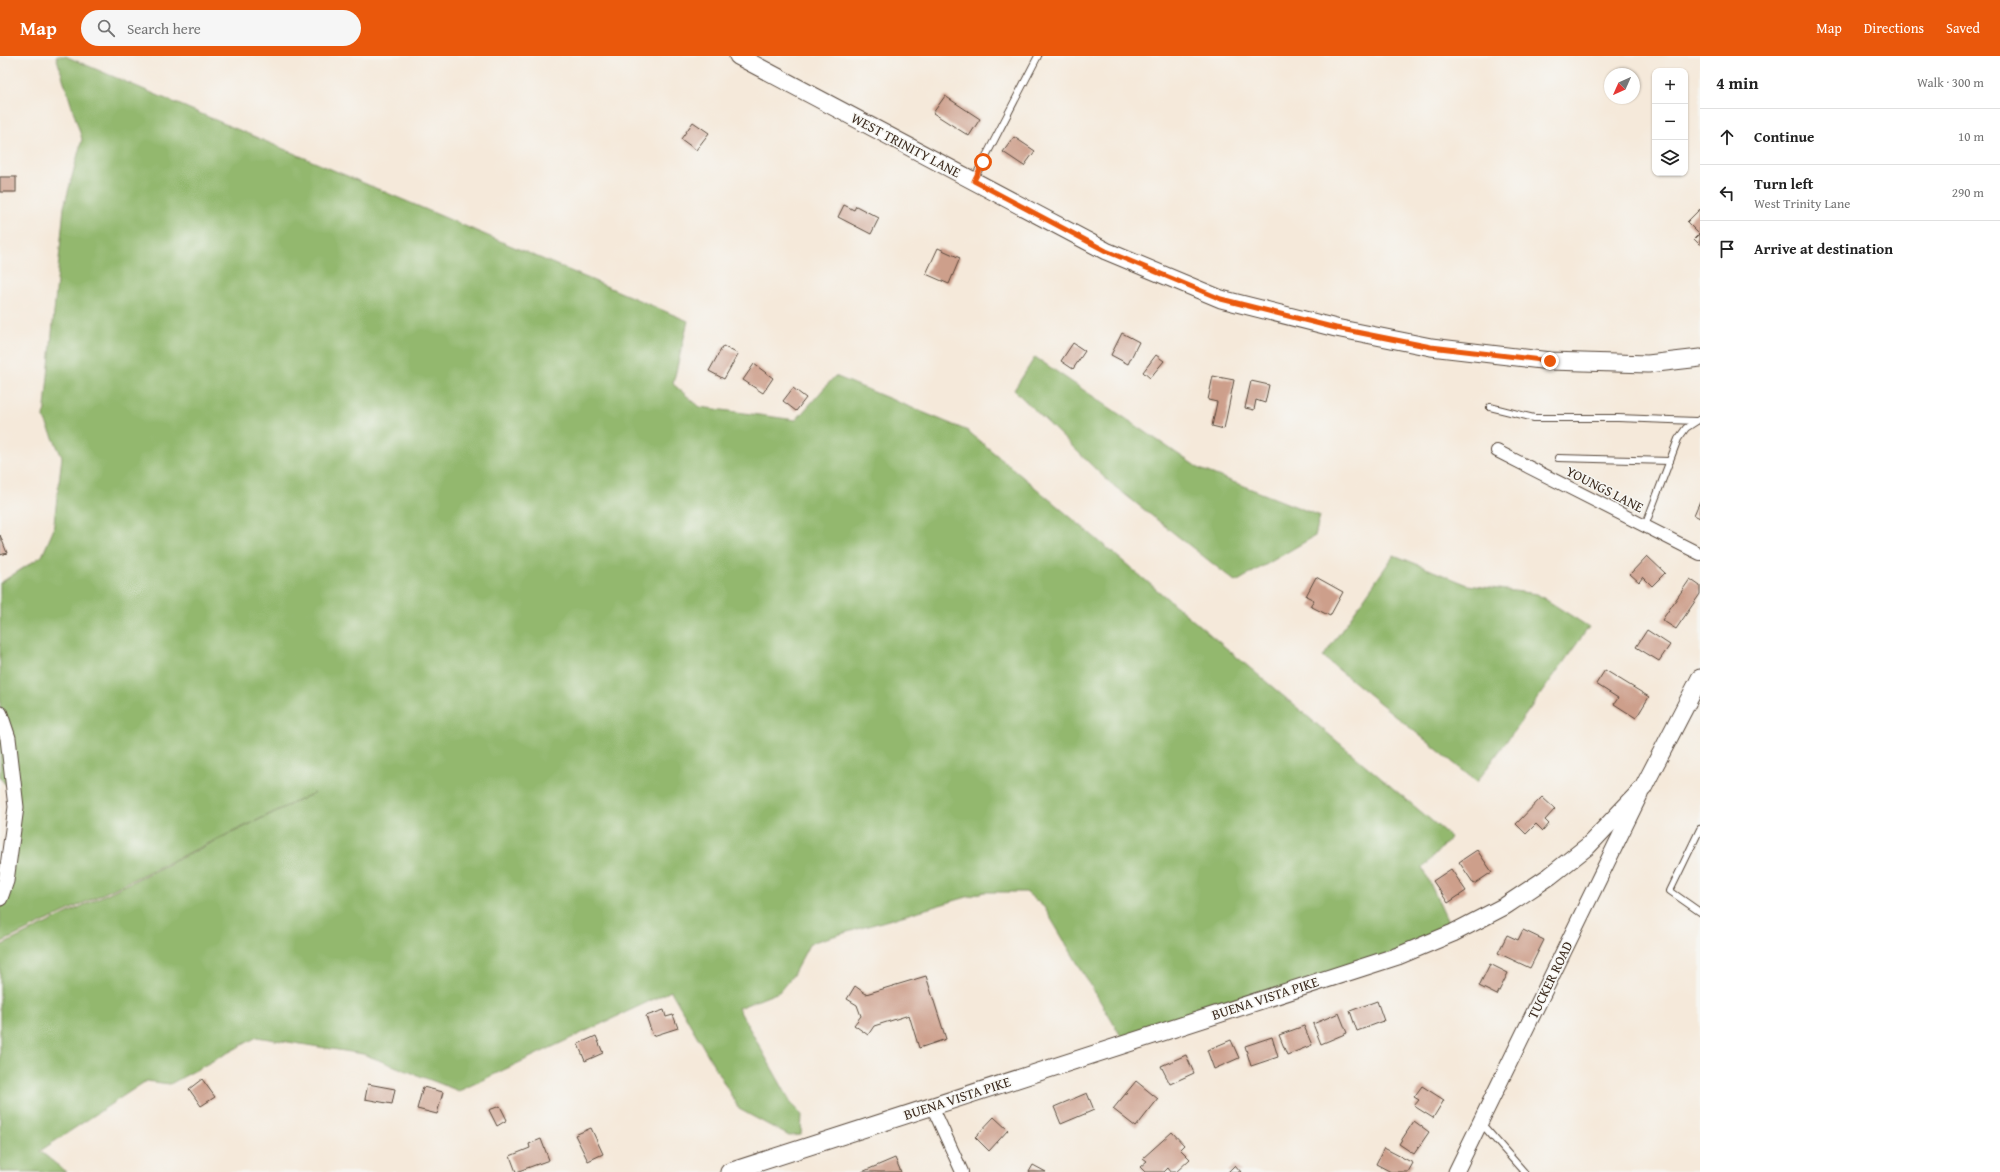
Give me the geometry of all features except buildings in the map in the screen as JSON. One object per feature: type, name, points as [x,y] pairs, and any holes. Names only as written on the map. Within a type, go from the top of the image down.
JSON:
[{"type":"main road","name":"WEST TRINITY LANE","points":[[738,56],[1106,251],[1221,299],[1336,328],[1431,347],[1550,361],[1648,364],[1700,358]]},
{"type":"main road","name":"BUENA VISTA PIKE","points":[[728,1172],[1398,956],[1453,933],[1506,906],[1550,876],[1588,846],[1643,788],[1700,678]]},
{"type":"street","name":"YOUNGS LANE","points":[[1497,451],[1700,554]]},
{"type":"street","points":[[0,714],[8,738],[16,807],[6,881],[0,898]]},
{"type":"street","name":"TUCKER ROAD","points":[[1456,1172],[1643,788]]},
{"type":"street","points":[[932,1106],[962,1172]]},
{"type":"lane","points":[[974,181],[1038,56]]},
{"type":"lane","points":[[1490,408],[1534,418],[1698,420]]},
{"type":"lane","points":[[1645,526],[1678,439],[1686,428],[1698,420]]},
{"type":"lane","points":[[1558,458],[1670,461]]},
{"type":"lane","points":[[1700,829],[1670,891],[1700,912]]},
{"type":"lane","points":[[1480,1122],[1524,1172]]},
{"type":"green space","points":[[56,56],[65,56],[688,321],[673,384],[700,407],[796,420],[835,376],[968,431],[1451,837],[1423,868],[1453,933],[1125,1043],[1044,907],[1026,892],[984,892],[810,943],[793,975],[779,992],[738,1008],[793,1106],[802,1115],[801,1135],[789,1136],[739,1109],[671,991],[459,1091],[363,1054],[257,1037],[170,1084],[146,1081],[40,1151],[66,1172],[0,1172],[0,946],[314,793],[0,943],[0,898],[15,795],[0,778],[0,583],[42,556],[53,531],[62,457],[44,418],[64,207],[82,139]]},
{"type":"green space","points":[[1035,357],[1200,469],[1320,516],[1315,536],[1236,582],[1109,482],[1014,390]]},
{"type":"green space","points":[[1394,555],[1468,585],[1537,594],[1589,627],[1477,782],[1323,657]]},
{"type":"route","points":[[983,162],[974,181],[1106,251],[1221,299],[1336,328],[1431,347],[1550,361]]}]
